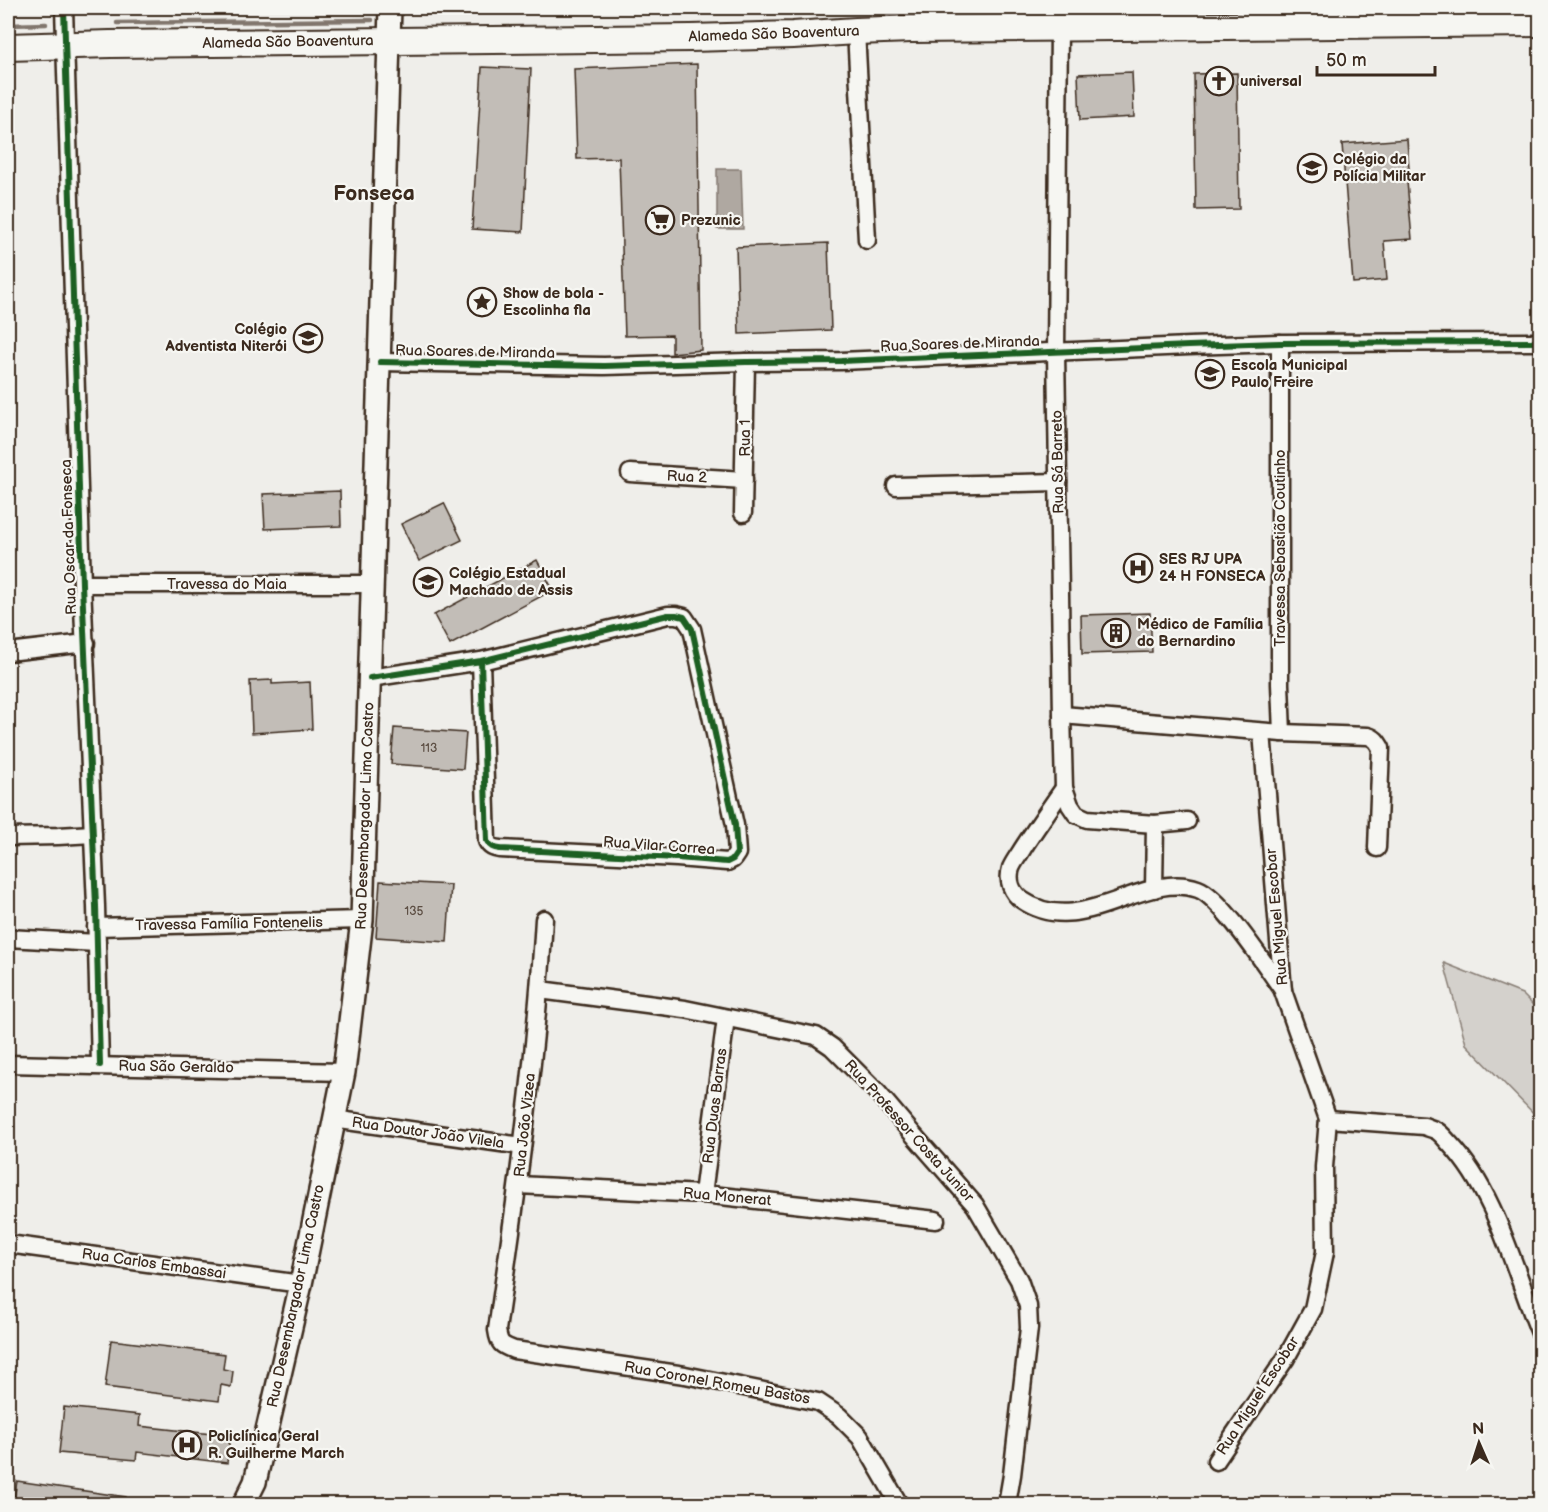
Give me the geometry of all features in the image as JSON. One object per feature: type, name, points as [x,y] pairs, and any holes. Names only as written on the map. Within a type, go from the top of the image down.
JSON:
[{"type":"highway","name":"Alameda São Boaventura","points":[[8,47],[700,38],[856,31],[1540,23]]},
{"type":"main road","name":"Rua Desembargador Lima Castro","points":[[244,1504],[255,1482],[301,1284],[344,1072],[362,920],[390,8]]},
{"type":"street","name":"Rua Oscar da Fonseca","points":[[64,8],[100,1065]]},
{"type":"street","name":"Rua Sá Barreto","points":[[1059,28],[1056,352],[1064,788],[1076,814],[1087,819],[1155,824],[1187,821]]},
{"type":"street","points":[[856,31],[867,240]]},
{"type":"street","name":"Rua Soares de Miranda","points":[[380,362],[604,366],[841,361],[1189,345],[1540,342]]},
{"type":"street","name":"Travessa Sebastião Coutinho","points":[[1281,343],[1280,684],[1282,733]]},
{"type":"street","name":"Rua 1","points":[[743,513],[746,362]]},
{"type":"street","name":"Rua 2","points":[[630,473],[744,480]]},
{"type":"street","points":[[896,486],[1058,482]]},
{"type":"street","name":"Travessa do Maia","points":[[82,584],[372,584]]},
{"type":"street","name":"Rua Vilar Correa","points":[[370,678],[481,662],[668,615],[684,617],[692,629],[735,825],[736,853],[734,859],[727,862],[500,849],[489,845],[487,841],[481,662]]},
{"type":"street","points":[[8,652],[86,643]]},
{"type":"street","points":[[1062,715],[1262,732],[1373,737],[1381,748],[1377,848]]},
{"type":"street","name":"Rua Miguel Escobar","points":[[1216,1461],[1286,1358],[1313,1309],[1325,1252],[1324,1167],[1328,1119],[1283,991],[1262,732]]},
{"type":"street","points":[[1064,788],[1040,820],[1011,868],[1011,887],[1016,896],[1027,904],[1067,913],[1099,907],[1172,885],[1186,885],[1202,890],[1218,904],[1246,938],[1283,991]]},
{"type":"street","points":[[1154,889],[1155,824]]},
{"type":"street","points":[[8,837],[93,834]]},
{"type":"street","name":"Rua João Vizea","points":[[497,1330],[518,1185],[540,990],[544,919]]},
{"type":"street","name":"Travessa Família Fontenelis","points":[[8,938],[362,920]]},
{"type":"street","name":"Rua Professor Costa Junior","points":[[540,990],[685,1009],[816,1036],[832,1047],[878,1092],[975,1205],[1019,1281],[1028,1306],[1029,1328],[1007,1504]]},
{"type":"street","name":"Rua Duas Barras","points":[[703,1194],[726,1018]]},
{"type":"street","name":"Rua São Geraldo","points":[[8,1064],[344,1072]]},
{"type":"street","name":"Rua Doutor João Vilela","points":[[333,1119],[522,1146]]},
{"type":"street","points":[[1328,1119],[1424,1126],[1437,1131],[1463,1158],[1480,1186],[1508,1247],[1540,1333]]},
{"type":"street","name":"Rua Monerat","points":[[518,1185],[703,1194],[936,1220]]},
{"type":"street","name":"Rua Carlos Embassai","points":[[8,1244],[301,1284]]},
{"type":"street","name":"Rua Coronel Romeu Bastos","points":[[497,1330],[502,1345],[514,1350],[685,1375],[818,1402],[839,1416],[860,1437],[900,1504]]},
{"type":"shaded area","points":[[717,169],[741,169],[743,229],[717,229]]},
{"type":"shaded area","points":[[1444,963],[1522,994],[1540,1012],[1540,1120],[1466,1044]]},
{"type":"building","name":"Prezunic","points":[[697,64],[701,350],[672,353],[672,335],[625,336],[619,158],[577,159],[574,69]]},
{"type":"building","points":[[482,67],[531,69],[523,232],[472,229]]},
{"type":"building","points":[[1132,72],[1134,117],[1080,120],[1078,74]]},
{"type":"building","points":[[1237,73],[1239,209],[1196,210],[1194,74]]},
{"type":"building","points":[[1407,139],[1409,169],[1406,170],[1412,239],[1384,241],[1387,280],[1353,283],[1342,144]]},
{"type":"building","points":[[828,243],[831,330],[739,334],[736,247]]},
{"type":"building","points":[[340,491],[341,526],[265,529],[263,494]]},
{"type":"building","points":[[444,503],[462,540],[419,561],[401,524]]},
{"type":"building","points":[[537,560],[553,590],[450,645],[434,615]]},
{"type":"building","name":"Médico de Família do Bernardino","points":[[1150,613],[1152,652],[1082,654],[1081,615]]},
{"type":"building","points":[[272,680],[272,684],[310,682],[312,729],[252,733],[250,681]]},
{"type":"building","points":[[394,728],[466,733],[463,769],[391,764]]},
{"type":"building","points":[[380,881],[451,885],[447,942],[376,937]]},
{"type":"building","points":[[111,1340],[225,1354],[223,1369],[233,1371],[231,1387],[221,1385],[219,1401],[105,1387]]},
{"type":"building","points":[[64,1407],[140,1415],[139,1426],[230,1436],[227,1463],[137,1452],[136,1460],[59,1453]]},
{"type":"building","points":[[17,1481],[126,1497],[126,1504],[13,1504]]},
{"type":"waterway","points":[[1209,8],[1219,8]]},
{"type":"waterway","points":[[117,23],[372,20]]},
{"type":"waterway","points":[[8,25],[46,24]]},
{"type":"cycle path","points":[[64,8],[100,1065]]},
{"type":"cycle path","points":[[380,362],[604,366],[841,361],[1280,343],[1540,342]]},
{"type":"cycle path","points":[[370,678],[481,661],[668,615],[684,617],[692,629],[735,825],[737,853],[733,859],[727,862],[500,849],[491,846],[487,841],[481,661]]},
{"type":"place","name":"universal","points":[[1219,81]]},
{"type":"place","name":"Colégio da Polícia Militar","points":[[1312,168]]},
{"type":"place","name":"Prezunic","points":[[660,220]]},
{"type":"place","name":"Show de bola - Escolinha fla","points":[[482,302]]},
{"type":"place","name":"Colégio Adventista Niterói","points":[[308,338]]},
{"type":"place","name":"Escola Municipal Paulo Freire","points":[[1210,374]]},
{"type":"place","name":"SES RJ UPA 24 H FONSECA","points":[[1138,568]]},
{"type":"place","name":"Colégio Estadual Machado de Assis","points":[[428,582]]},
{"type":"place","name":"Médico de Família do Bernardino","points":[[1116,633]]},
{"type":"place","name":"Policlínica Geral R. Guilherme March","points":[[187,1445]]},
{"type":"district","name":"Fonseca","points":[[374,193]]}]
